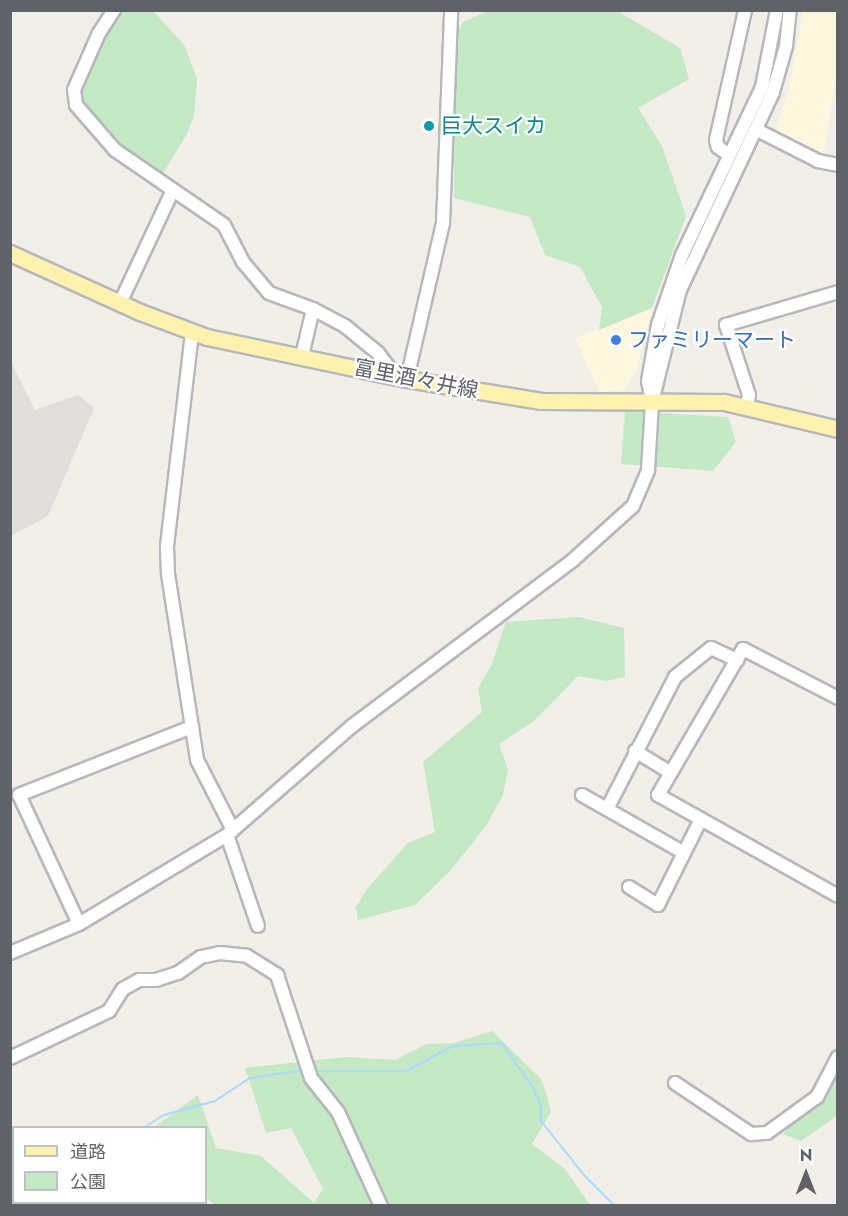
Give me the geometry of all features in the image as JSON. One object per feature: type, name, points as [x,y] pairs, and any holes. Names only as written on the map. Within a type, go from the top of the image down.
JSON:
[{"type":"main road","name":"富里酒々井線","points":[[10,253],[192,333],[401,378],[541,401],[747,405],[837,429]]},
{"type":"street","points":[[114,10],[99,33],[74,90],[76,105],[115,150],[224,225],[243,262],[269,293],[313,309],[362,338],[401,378]]},
{"type":"street","points":[[401,378],[443,223],[451,10]]},
{"type":"street","points":[[729,155],[718,147],[716,140],[746,10]]},
{"type":"street","points":[[652,402],[648,381],[658,324],[682,255],[762,87],[777,10]]},
{"type":"street","points":[[10,953],[79,924],[230,832],[352,726],[573,560],[607,532],[639,496],[648,470],[652,402],[680,290],[756,130],[782,63],[790,10]]},
{"type":"street","points":[[756,130],[818,161],[837,165]]},
{"type":"street","points":[[120,303],[173,190]]},
{"type":"street","points":[[747,405],[749,395],[726,324],[837,292]]},
{"type":"street","points":[[302,356],[313,309]]},
{"type":"street","points":[[192,333],[167,548],[197,760],[230,832],[258,927]]},
{"type":"street","points":[[607,809],[675,677],[711,648],[737,660]]},
{"type":"street","points":[[837,698],[743,649],[658,795],[837,896]]},
{"type":"street","points":[[79,924],[20,795],[192,727]]},
{"type":"street","points":[[635,752],[671,773]]},
{"type":"street","points":[[582,795],[684,853]]},
{"type":"street","points":[[629,887],[658,905],[701,819]]},
{"type":"street","points":[[10,1058],[109,1011],[123,989],[139,980],[156,980],[178,973],[201,957],[220,953],[247,956],[278,975],[312,1078],[338,1112],[381,1206]]},
{"type":"street","points":[[675,1083],[751,1134],[767,1133],[817,1097],[837,1058]]},
{"type":"shaded area","points":[[803,11],[837,11],[837,72],[824,154],[778,132],[776,127],[789,89]]},
{"type":"shaded area","points":[[652,308],[636,372],[623,390],[599,392],[575,338]]},
{"type":"shaded area","points":[[11,362],[35,410],[78,395],[94,408],[48,516],[11,536]]},
{"type":"green space","points":[[118,11],[157,11],[155,13],[185,46],[197,79],[194,116],[186,136],[160,178],[117,148],[79,104],[76,91],[101,34]]},
{"type":"green space","points":[[488,11],[617,11],[680,48],[689,79],[638,108],[662,146],[686,216],[652,308],[599,330],[602,307],[580,267],[545,255],[530,217],[454,198],[455,36],[463,22]]},
{"type":"green space","points":[[625,411],[728,417],[736,442],[713,471],[621,464]]},
{"type":"green space","points":[[578,617],[624,628],[625,677],[606,681],[578,676],[534,721],[499,744],[508,770],[503,795],[486,826],[450,871],[415,905],[358,920],[356,907],[367,889],[408,843],[435,832],[423,762],[482,712],[478,688],[491,666],[506,622]]},
{"type":"green space","points":[[492,1031],[541,1079],[551,1112],[532,1144],[565,1169],[590,1205],[215,1205],[207,1199],[207,1126],[156,1126],[198,1095],[216,1148],[261,1156],[314,1203],[323,1189],[291,1128],[266,1133],[245,1068],[346,1057],[395,1060],[427,1044],[454,1043]]},
{"type":"green space","points":[[837,1074],[837,1116],[801,1141],[783,1134]]},
{"type":"waterway","points":[[312,1071],[406,1071],[453,1046],[502,1043],[533,1088],[541,1105],[541,1121],[584,1175],[615,1206]]},
{"type":"waterway","points":[[146,1126],[164,1115],[215,1101],[250,1078],[303,1070]]},
{"type":"waterway","points":[[28,1206],[42,1204]]},
{"type":"place","name":"巨大スイカ","points":[[429,126]]},
{"type":"place","name":"ファミリーマート","points":[[616,340]]}]
